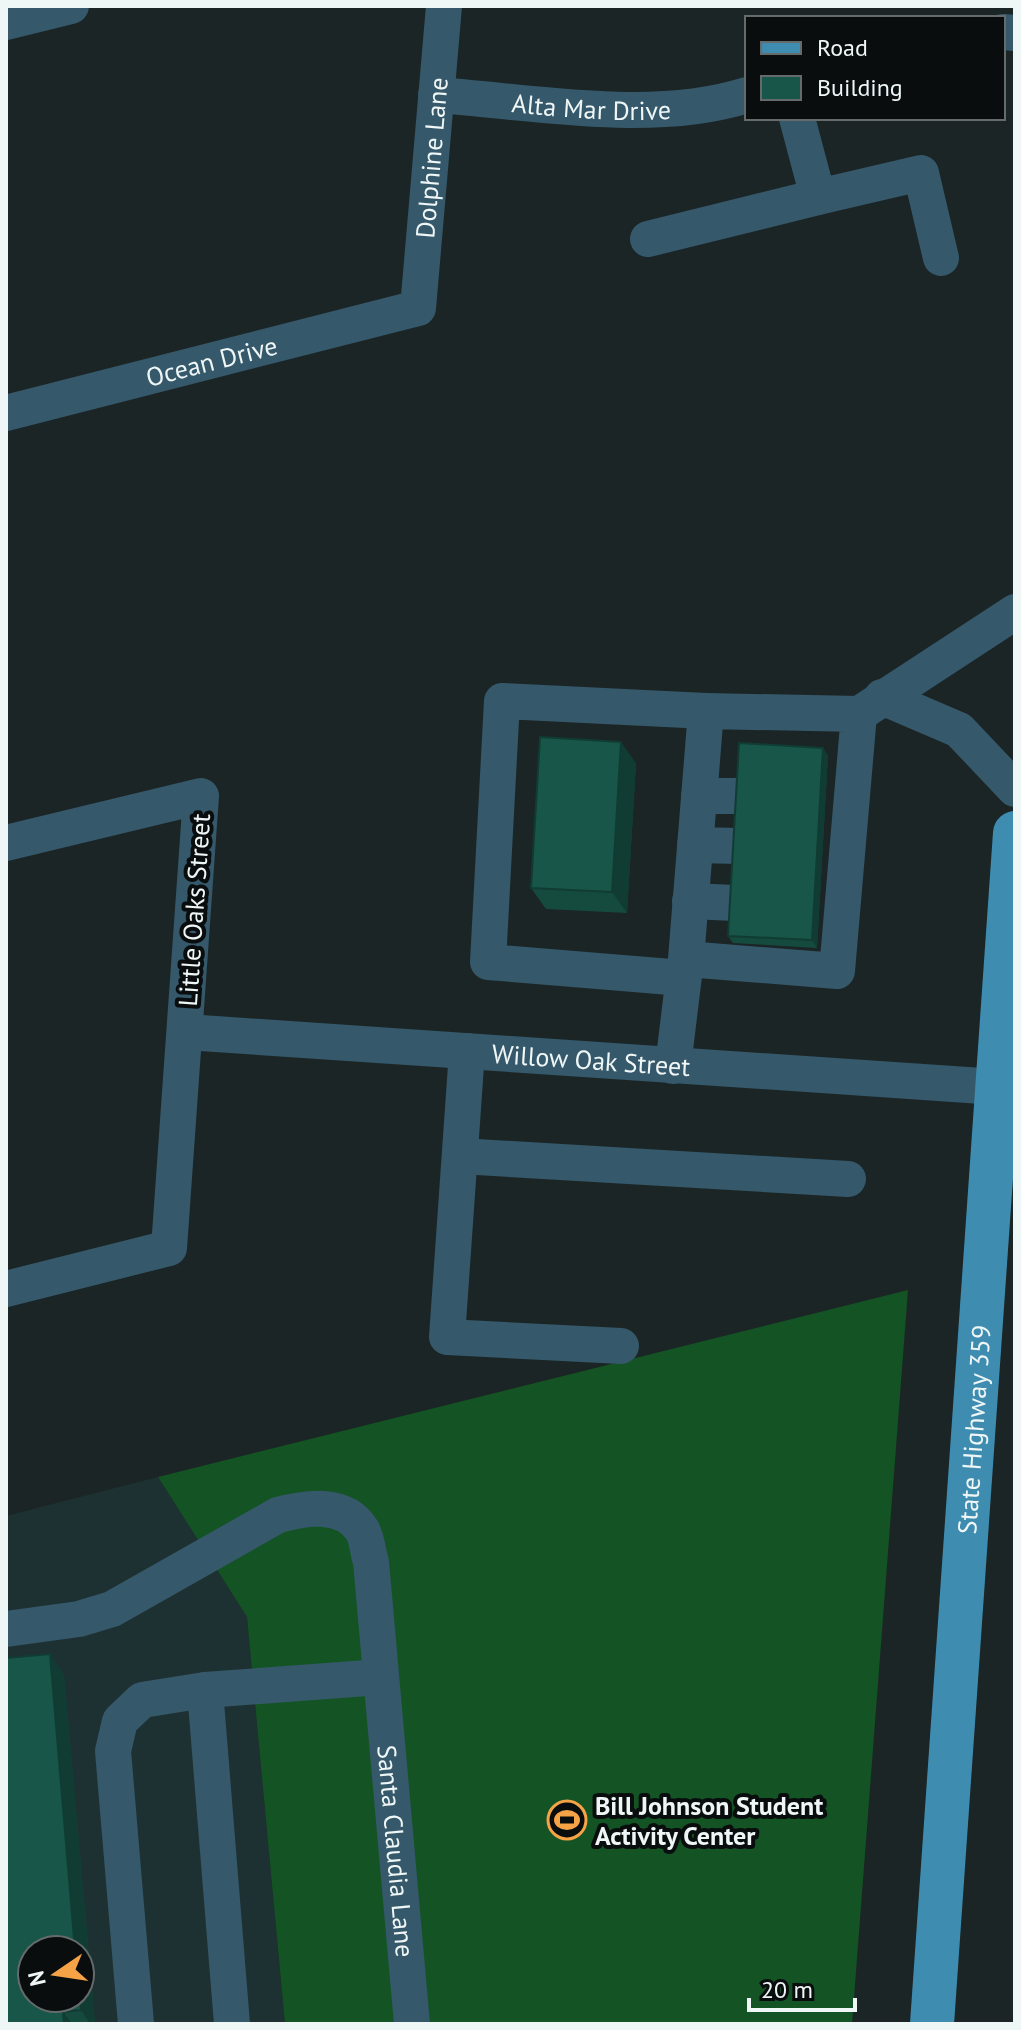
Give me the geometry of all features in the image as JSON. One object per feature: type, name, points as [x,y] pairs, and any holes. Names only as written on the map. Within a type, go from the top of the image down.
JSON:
[{"type":"main road","name":"State Highway 359","points":[[932,2024],[997,1087],[1008,1044],[1015,833]]},
{"type":"street","points":[[6,22],[71,6]]},
{"type":"street","name":"Dolphine Lane","points":[[418,308],[444,6]]},
{"type":"street","name":"Alta Mar Drive","points":[[436,95],[673,109],[713,106],[745,96]]},
{"type":"street","points":[[798,120],[818,197]]},
{"type":"street","points":[[648,239],[921,173],[941,258]]},
{"type":"street","name":"Ocean Drive","points":[[6,413],[418,308]]},
{"type":"street","points":[[1015,612],[870,706],[839,798],[831,907],[837,971],[488,962],[502,701],[706,711],[870,706],[959,730],[1015,789]]},
{"type":"street","points":[[673,1066],[706,711]]},
{"type":"street","name":"Little Oaks Street","points":[[6,843],[201,796],[186,1032]]},
{"type":"street","points":[[699,796],[742,796]]},
{"type":"street","points":[[695,845],[739,846]]},
{"type":"street","points":[[690,901],[735,903]]},
{"type":"street","points":[[6,1289],[169,1248],[186,1032]]},
{"type":"street","name":"Willow Oak Street","points":[[186,1032],[997,1087]]},
{"type":"street","points":[[467,1051],[447,1337],[621,1346]]},
{"type":"street","points":[[460,1156],[848,1179]]},
{"type":"street","name":"Santa Claudia Lane","points":[[6,1629],[79,1619],[112,1609],[278,1515],[320,1508],[342,1514],[362,1530],[371,1562],[412,2024]]},
{"type":"street","points":[[136,2024],[113,1751],[120,1721],[142,1700],[205,1690],[381,1677]]},
{"type":"street","points":[[205,1690],[232,2024]]},
{"type":"shaded area","points":[[158,1477],[247,1617],[285,2024],[6,2024],[6,1516]]},
{"type":"green space","name":"Bill Johnson Student Activity Center","points":[[908,1290],[852,2024],[285,2024],[247,1617],[158,1477]]},
{"type":"building","points":[[540,737],[621,742],[612,892],[531,888]]},
{"type":"building","points":[[739,743],[823,748],[812,940],[728,936]]},
{"type":"building","points":[[50,1654],[74,1934],[16,1934],[16,2014],[63,2014],[64,2024],[6,2024],[6,1658]]},
{"type":"place","name":"Bill Johnson Student Activity Center","points":[[567,1820]]}]
